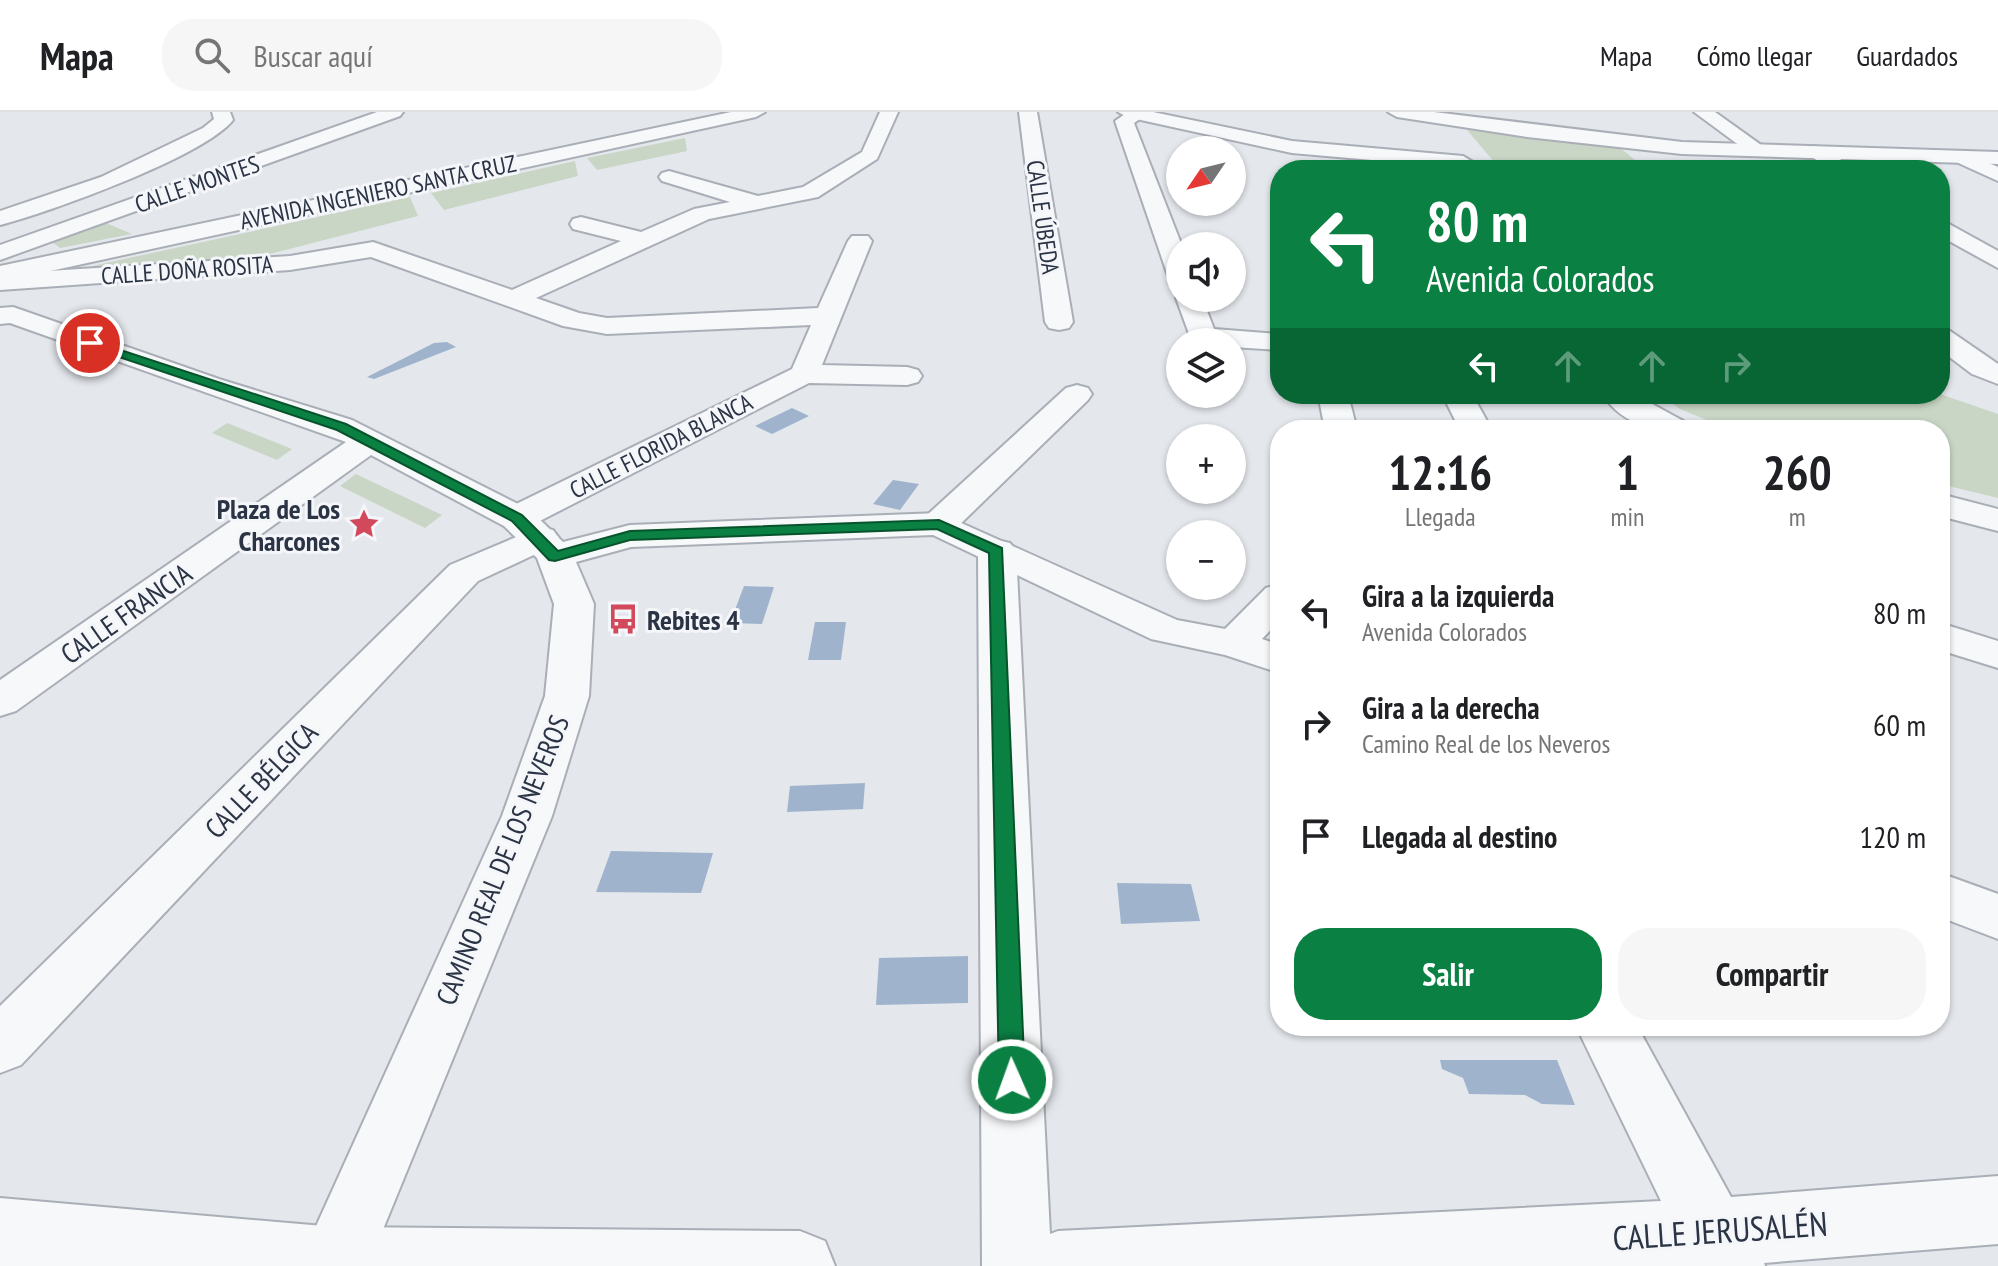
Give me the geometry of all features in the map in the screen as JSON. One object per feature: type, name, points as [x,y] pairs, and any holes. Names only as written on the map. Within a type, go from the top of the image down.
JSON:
[{"type":"street","points":[[0,218],[108,181],[210,132],[224,120],[221,112]]},
{"type":"street","name":"CALLE MONTES","points":[[0,253],[394,112]]},
{"type":"street","name":"AVENIDA INGENIERO SANTA CRUZ","points":[[0,274],[756,112]]},
{"type":"street","points":[[515,298],[702,214],[810,192],[870,155],[889,112]]},
{"type":"street","name":"CALLE ÚBEDA","points":[[1028,112],[1059,322]]},
{"type":"street","points":[[1397,112],[1682,148],[1998,158]]},
{"type":"street","points":[[1703,112],[1758,150]]},
{"type":"street","points":[[1166,235],[1124,121],[1133,113],[1292,147],[1410,160]]},
{"type":"street","points":[[1443,119],[1463,160]]},
{"type":"street","points":[[1285,160],[1284,153],[1292,147]]},
{"type":"street","points":[[1682,148],[1698,160]]},
{"type":"street","points":[[1815,152],[1829,160]]},
{"type":"street","points":[[1961,157],[1998,175]]},
{"type":"street","points":[[669,177],[758,203]]},
{"type":"street","points":[[581,224],[643,240]]},
{"type":"street","points":[[1950,232],[1998,261]]},
{"type":"street","points":[[804,374],[860,241]]},
{"type":"street","name":"CALLE DOÑA ROSITA","points":[[0,282],[290,263],[373,249],[515,298]]},
{"type":"street","points":[[515,298],[573,320],[607,326],[827,316]]},
{"type":"street","points":[[4,311],[208,385],[341,427],[537,537],[939,524],[1166,630],[1234,644],[1270,656]]},
{"type":"street","points":[[1194,312],[1203,337],[1270,341]]},
{"type":"street","points":[[1950,344],[1982,368],[1998,375]]},
{"type":"street","name":"CALLE FLORIDA BLANCA","points":[[537,537],[804,374],[907,376]]},
{"type":"street","points":[[939,524],[1077,394]]},
{"type":"street","points":[[1626,404],[1657,420]]},
{"type":"street","name":"CALLE FRANCIA","points":[[0,701],[369,441]]},
{"type":"street","points":[[1950,508],[1998,520]]},
{"type":"street","name":"CALLE BÉLGICA","points":[[0,1046],[464,573],[537,537]]},
{"type":"street","name":"CAMINO REAL DE LOS NEVEROS","points":[[334,1264],[527,816],[567,696],[574,604],[537,537]]},
{"type":"street","points":[[997,551],[1017,1266]]},
{"type":"street","points":[[1234,644],[1270,606]]},
{"type":"street","points":[[1950,639],[1998,655]]},
{"type":"street","points":[[1234,644],[1270,664]]},
{"type":"street","points":[[1950,884],[1998,907]]},
{"type":"street","points":[[1950,898],[1998,917]]},
{"type":"street","points":[[1611,1036],[1721,1249]]},
{"type":"street","name":"CALLE JERUSALÉN","points":[[1058,1266],[1721,1249],[1998,1210]]},
{"type":"street","points":[[0,1232],[334,1264],[800,1266]]},
{"type":"green space","points":[[1467,130],[1618,146],[1635,160],[1492,160]]},
{"type":"green space","points":[[685,138],[687,151],[597,170],[587,158]]},
{"type":"green space","points":[[575,161],[578,176],[444,210],[431,193]]},
{"type":"green space","points":[[410,197],[418,216],[262,256],[92,266]]},
{"type":"green space","points":[[106,223],[132,234],[60,248],[52,242]]},
{"type":"green space","points":[[1950,397],[1998,414],[1998,498],[1950,486],[1950,420],[1707,420],[1673,404],[1950,404]]},
{"type":"green space","points":[[227,423],[292,449],[277,460],[212,433]]},
{"type":"green space","points":[[356,474],[442,515],[425,528],[340,486]]},
{"type":"water","points":[[447,342],[456,347],[374,379],[367,377],[434,343]]},
{"type":"water","points":[[792,408],[809,416],[772,434],[755,426]]},
{"type":"water","points":[[893,480],[919,484],[900,510],[873,504]]},
{"type":"water","points":[[744,586],[774,587],[762,624],[730,623]]},
{"type":"water","points":[[815,622],[846,622],[841,660],[808,660]]},
{"type":"water","points":[[865,783],[863,809],[787,812],[790,786]]},
{"type":"water","points":[[611,851],[713,853],[701,893],[596,892]]},
{"type":"water","points":[[1117,883],[1191,884],[1200,921],[1121,924]]},
{"type":"water","points":[[968,956],[968,1003],[876,1005],[879,958]]},
{"type":"water","points":[[1440,1060],[1557,1060],[1575,1105],[1542,1104],[1525,1095],[1469,1094],[1463,1078],[1442,1069]]},
{"type":"place","name":"Plaza de Los Charcones","points":[[364,524]]},
{"type":"place","name":"Rebites 4","points":[[623,619]]},
{"type":"route","points":[[90,343],[341,427],[517,518],[555,556],[630,536],[939,524],[997,551],[1012,1080]]}]
